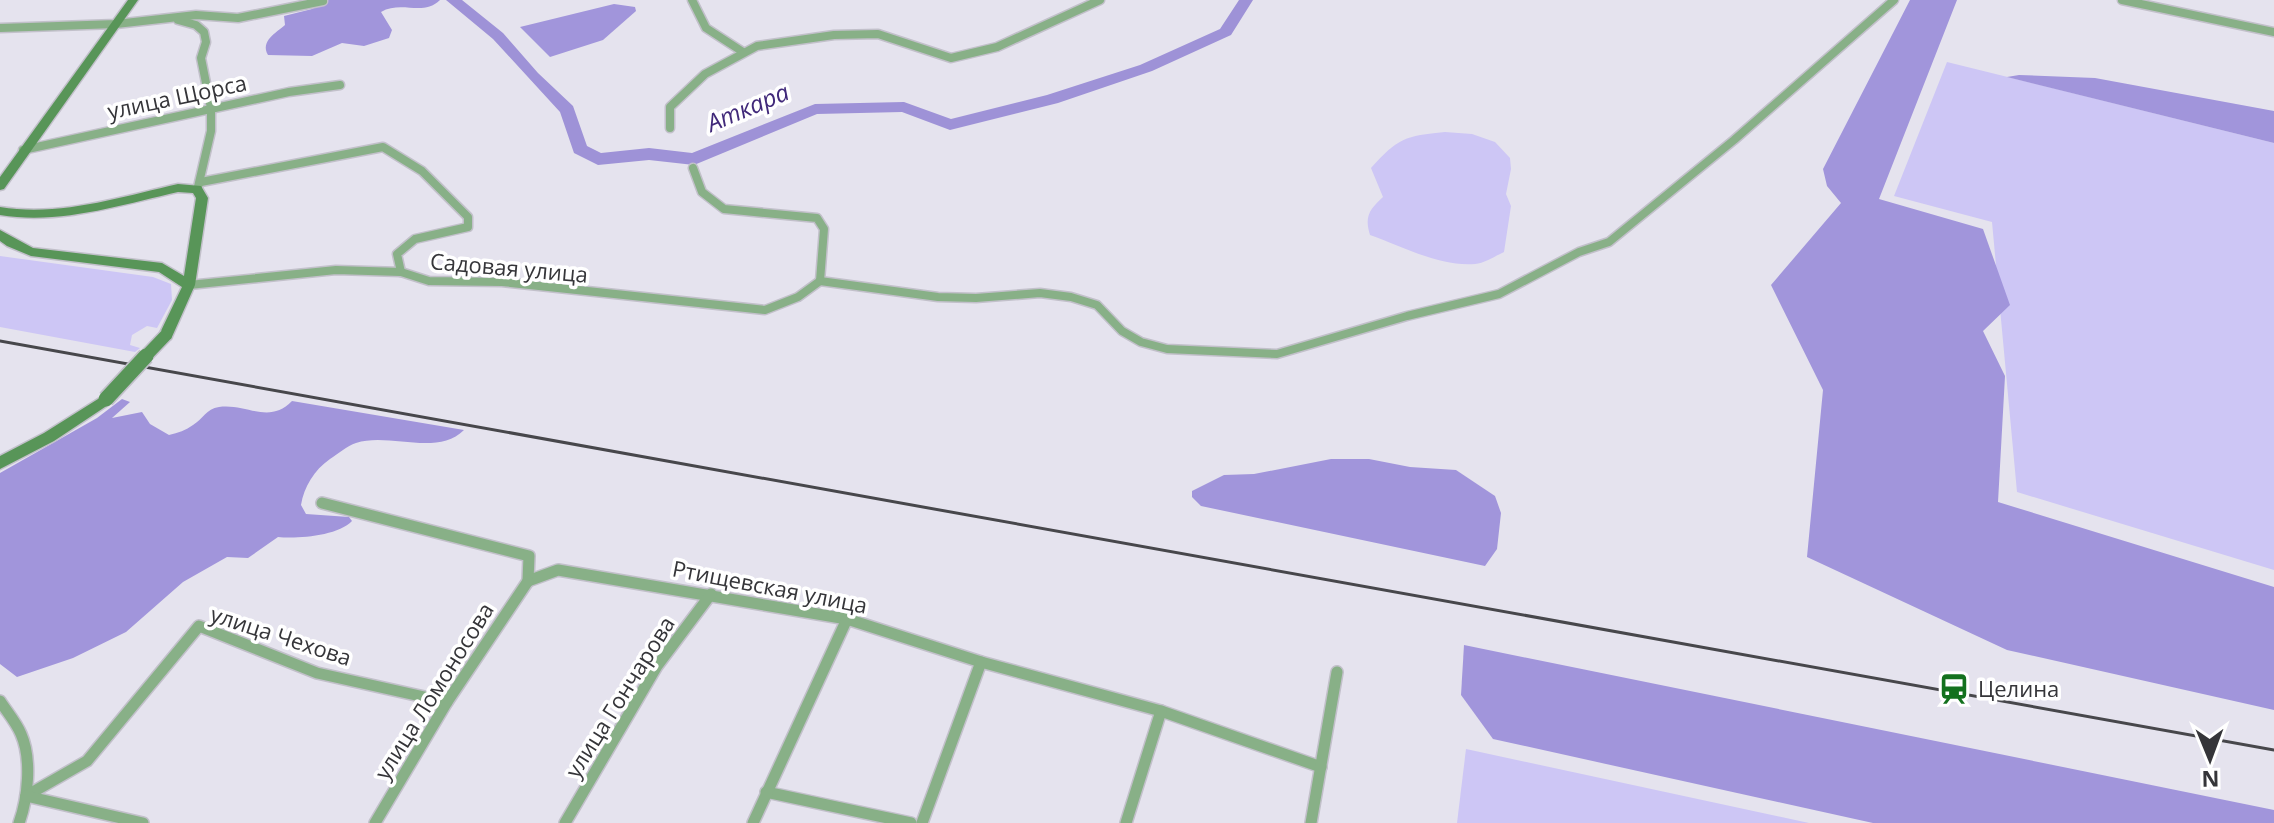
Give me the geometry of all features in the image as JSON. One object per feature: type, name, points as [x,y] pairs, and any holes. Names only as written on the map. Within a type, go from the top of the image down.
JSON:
[{"type":"street","points":[[0,186],[133,0]]},
{"type":"street","points":[[692,0],[706,28],[743,52]]},
{"type":"street","points":[[670,128],[670,107],[705,74],[757,46],[834,35],[878,34],[951,58],[997,47],[1100,0]]},
{"type":"street","points":[[693,168],[702,192],[724,209],[817,218],[824,229],[820,281],[938,297],[976,298],[1040,293],[1071,297],[1097,305],[1122,331],[1141,342],[1167,349],[1277,354],[1407,316],[1499,294],[1579,252],[1609,242],[1734,140],[1894,0]]},
{"type":"street","points":[[2122,0],[2274,32]]},
{"type":"street","points":[[0,28],[116,24],[196,15],[238,18],[323,1]]},
{"type":"street","points":[[0,463],[49,437],[106,399],[166,335],[180,311],[189,285],[202,198],[199,185],[211,131],[211,108],[201,58],[206,42],[204,32],[196,25],[175,19]]},
{"type":"street","name":"улица Щорса","points":[[23,150],[289,92],[340,85]]},
{"type":"street","points":[[0,211],[21,217],[45,215],[383,147],[422,171],[468,217],[468,227],[415,239],[397,254],[401,272]]},
{"type":"street","points":[[0,234],[31,252],[162,268],[189,285]]},
{"type":"street","name":"Садовая улица","points":[[189,285],[336,270],[401,272],[429,281],[502,282],[765,310],[798,297],[820,281]]},
{"type":"street","points":[[322,503],[529,556],[528,581]]},
{"type":"street","name":"Ртищевская улица","points":[[528,581],[558,570],[847,619],[981,662],[1161,711],[1321,767]]},
{"type":"street","name":"улица Ломоносова","points":[[375,823],[447,702],[528,581]]},
{"type":"street","name":"улица Гончарова","points":[[565,823],[657,666],[711,594]]},
{"type":"street","points":[[753,823],[847,619]]},
{"type":"street","name":"улица Чехова","points":[[26,796],[87,761],[199,626],[317,673],[447,702]]},
{"type":"street","points":[[922,823],[981,662]]},
{"type":"street","points":[[1311,823],[1337,672]]},
{"type":"street","points":[[0,701],[22,736],[26,796],[25,811],[19,823]]},
{"type":"street","points":[[1126,823],[1161,711]]},
{"type":"street","points":[[766,792],[911,823]]},
{"type":"street","points":[[26,796],[143,823]]},
{"type":"shaded area","points":[[328,0],[440,0],[427,7],[397,7],[381,12],[392,30],[389,38],[364,46],[342,43],[312,56],[268,55],[267,41],[285,25],[284,16],[312,9]]},
{"type":"shaded area","points":[[1910,0],[1957,0],[1879,199],[1983,229],[2010,305],[1983,331],[2005,376],[1998,502],[2274,587],[2274,710],[2007,650],[1807,557],[1823,390],[1771,285],[1841,203],[1827,186],[1823,169]]},
{"type":"shaded area","points":[[614,4],[635,7],[636,11],[603,40],[550,57],[520,27]]},
{"type":"shaded area","points":[[1947,62],[2274,143],[2274,570],[2017,492],[1992,222],[1894,196]]},
{"type":"shaded area","points":[[2007,77],[2095,78],[2274,111],[2274,143]]},
{"type":"shaded area","points":[[1445,132],[1472,134],[1495,142],[1510,158],[1506,194],[1511,206],[1504,252],[1486,261],[1448,262],[1370,235],[1369,213],[1383,197],[1371,168],[1403,140]]},
{"type":"shaded area","points":[[0,256],[153,277],[171,284],[172,300],[157,328],[147,326],[132,335],[130,345],[140,348],[135,352],[0,327]]},
{"type":"shaded area","points":[[122,399],[130,402],[112,418],[142,412],[150,424],[169,435],[190,427],[215,408],[275,412],[292,401],[464,430],[440,442],[369,440],[349,446],[324,463],[315,474],[307,485],[301,505],[306,514],[349,517],[352,521],[346,526],[317,535],[278,537],[248,558],[227,557],[183,582],[126,632],[73,658],[17,677],[0,664],[0,473],[97,418]]},
{"type":"shaded area","points":[[1331,459],[1369,459],[1410,467],[1456,470],[1495,496],[1501,513],[1497,549],[1485,566],[1201,506],[1192,497],[1192,491],[1224,475],[1254,474]]},
{"type":"shaded area","points":[[1464,645],[2274,810],[2274,823],[1873,823],[1493,739],[1461,695]]},
{"type":"shaded area","points":[[1466,749],[1809,823],[1457,823]]},
{"type":"waterway","name":"Аткара","points":[[453,0],[498,36],[532,76],[567,110],[580,149],[598,159],[649,154],[694,159],[815,109],[904,107],[950,125],[1052,99],[1146,68],[1226,32],[1246,0]]},
{"type":"railway","points":[[0,341],[2274,750]]},
{"type":"place","name":"Целина","points":[[1954,689]]}]
